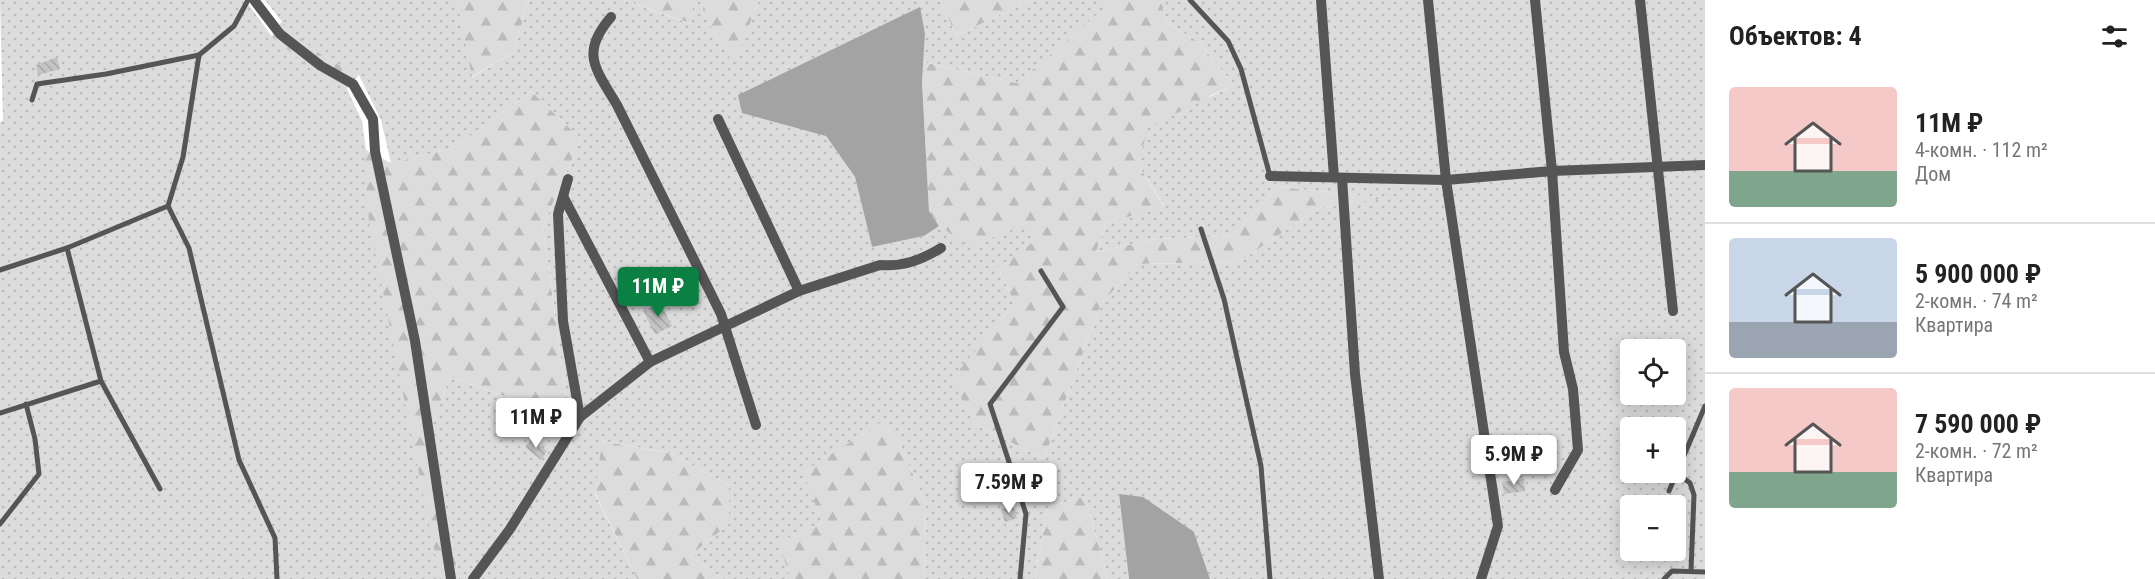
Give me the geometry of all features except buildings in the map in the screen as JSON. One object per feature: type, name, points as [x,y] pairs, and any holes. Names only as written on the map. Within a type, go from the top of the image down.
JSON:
[{"type":"street","points":[[254,0],[279,34],[321,66],[353,84],[373,118],[375,151],[415,341],[451,579]]},
{"type":"street","points":[[1321,0],[1355,374],[1379,579]]},
{"type":"street","points":[[1428,0],[1446,180],[1498,526],[1478,578]]},
{"type":"street","points":[[1535,0],[1552,171],[1564,352],[1573,389],[1578,450],[1554,490]]},
{"type":"street","points":[[1640,0],[1673,311]]},
{"type":"street","points":[[610,16],[596,34],[591,53],[601,79],[638,147],[725,328],[756,425]]},
{"type":"street","points":[[718,119],[799,291]]},
{"type":"street","points":[[1270,176],[1446,180],[1552,171],[1705,165]]},
{"type":"street","points":[[568,179],[558,214],[563,321],[580,417]]},
{"type":"street","points":[[564,198],[650,362]]},
{"type":"street","points":[[473,579],[510,529],[580,417],[650,362],[799,291],[880,264],[894,266],[921,260],[940,248]]},
{"type":"lane","points":[[32,100],[37,84],[199,55],[234,26],[248,0]]},
{"type":"lane","points":[[1190,0],[1228,41],[1241,69],[1270,176]]},
{"type":"lane","points":[[199,55],[198,73],[183,157],[168,206],[189,248],[239,460],[275,538],[277,579]]},
{"type":"lane","points":[[0,270],[67,248],[168,206]]},
{"type":"lane","points":[[1202,229],[1224,298],[1261,466],[1270,579]]},
{"type":"lane","points":[[67,248],[101,381],[160,489]]},
{"type":"lane","points":[[1020,579],[1026,514],[990,404],[1063,307],[1041,271]]},
{"type":"lane","points":[[0,413],[101,381]]},
{"type":"lane","points":[[0,524],[39,474],[35,439],[26,404]]},
{"type":"lane","points":[[1686,451],[1705,406]]},
{"type":"lane","points":[[1686,480],[1690,483],[1694,495],[1691,571]]},
{"type":"lane","points":[[1669,490],[1672,483]]},
{"type":"lane","points":[[1664,579],[1672,571],[1705,572]]},
{"type":"green space","points":[[0,0],[245,0],[272,37],[315,72],[346,89],[362,121],[369,222],[440,579],[0,579],[0,122],[3,121]]},
{"type":"green space","points":[[232,0],[245,0],[272,37],[295,0],[359,75],[347,89],[362,121],[366,150],[391,163],[454,148],[531,91],[581,139],[543,226],[569,419],[450,377],[431,429],[459,579],[418,579]]},
{"type":"green space","points":[[265,0],[457,0],[472,77],[513,53],[529,0],[623,0],[691,24],[694,0],[705,0],[702,12],[734,65],[759,0],[940,0],[956,36],[1031,0],[1103,0],[1104,8],[1017,83],[923,62],[925,34],[826,136],[855,177],[872,247],[924,236],[939,226],[970,247],[1026,223],[1035,241],[998,267],[1014,303],[952,379],[974,424],[1044,459],[1101,304],[1138,264],[1239,262],[1319,208],[1387,198],[1278,187],[1232,236],[1156,239],[1096,252],[1106,224],[1164,205],[1138,165],[1148,127],[1234,85],[1199,42],[1167,23],[1161,0],[1705,0],[1705,579],[1210,579],[1194,532],[1119,494],[1129,579],[1108,579],[1085,496],[1048,507],[1034,579],[924,579],[926,504],[898,439],[880,423],[803,472],[822,523],[778,542],[791,579],[724,579],[690,556],[729,524],[729,485],[670,453],[602,441],[595,494],[637,579],[459,579],[431,429],[450,377],[569,419],[543,226],[581,139],[531,91],[454,148],[391,163],[381,120],[359,75],[327,59],[287,28]]},
{"type":"green space","points":[[457,0],[529,0],[513,53],[471,77]]},
{"type":"green space","points":[[623,0],[694,0],[692,24]]},
{"type":"green space","points":[[705,0],[759,0],[734,66],[702,12]]},
{"type":"green space","points":[[940,0],[1031,0],[956,36]]},
{"type":"green space","points":[[1103,0],[1161,0],[1167,23],[1199,42],[1234,85],[1210,96],[1138,165],[1164,206],[1106,224],[1096,252],[1156,239],[1232,236],[1278,187],[1390,198],[1319,208],[1239,262],[1138,264],[1101,304],[1044,459],[974,424],[951,379],[1014,303],[998,267],[1026,223],[970,248],[939,226],[929,211],[922,82],[923,62],[1017,83],[1103,8]]},
{"type":"green space","points":[[880,423],[898,439],[926,504],[924,579],[791,579],[777,542],[822,523],[802,472]]},
{"type":"green space","points":[[601,441],[670,453],[729,485],[729,524],[690,556],[724,579],[637,579],[595,493]]},
{"type":"green space","points":[[1085,496],[1108,579],[1034,579],[1048,507]]},
{"type":"shaded area","points":[[920,7],[925,34],[922,82],[929,211],[939,226],[924,236],[872,247],[855,177],[826,136],[742,113],[738,95]]},
{"type":"shaded area","points":[[1119,494],[1143,497],[1194,532],[1210,579],[1129,579]]}]
